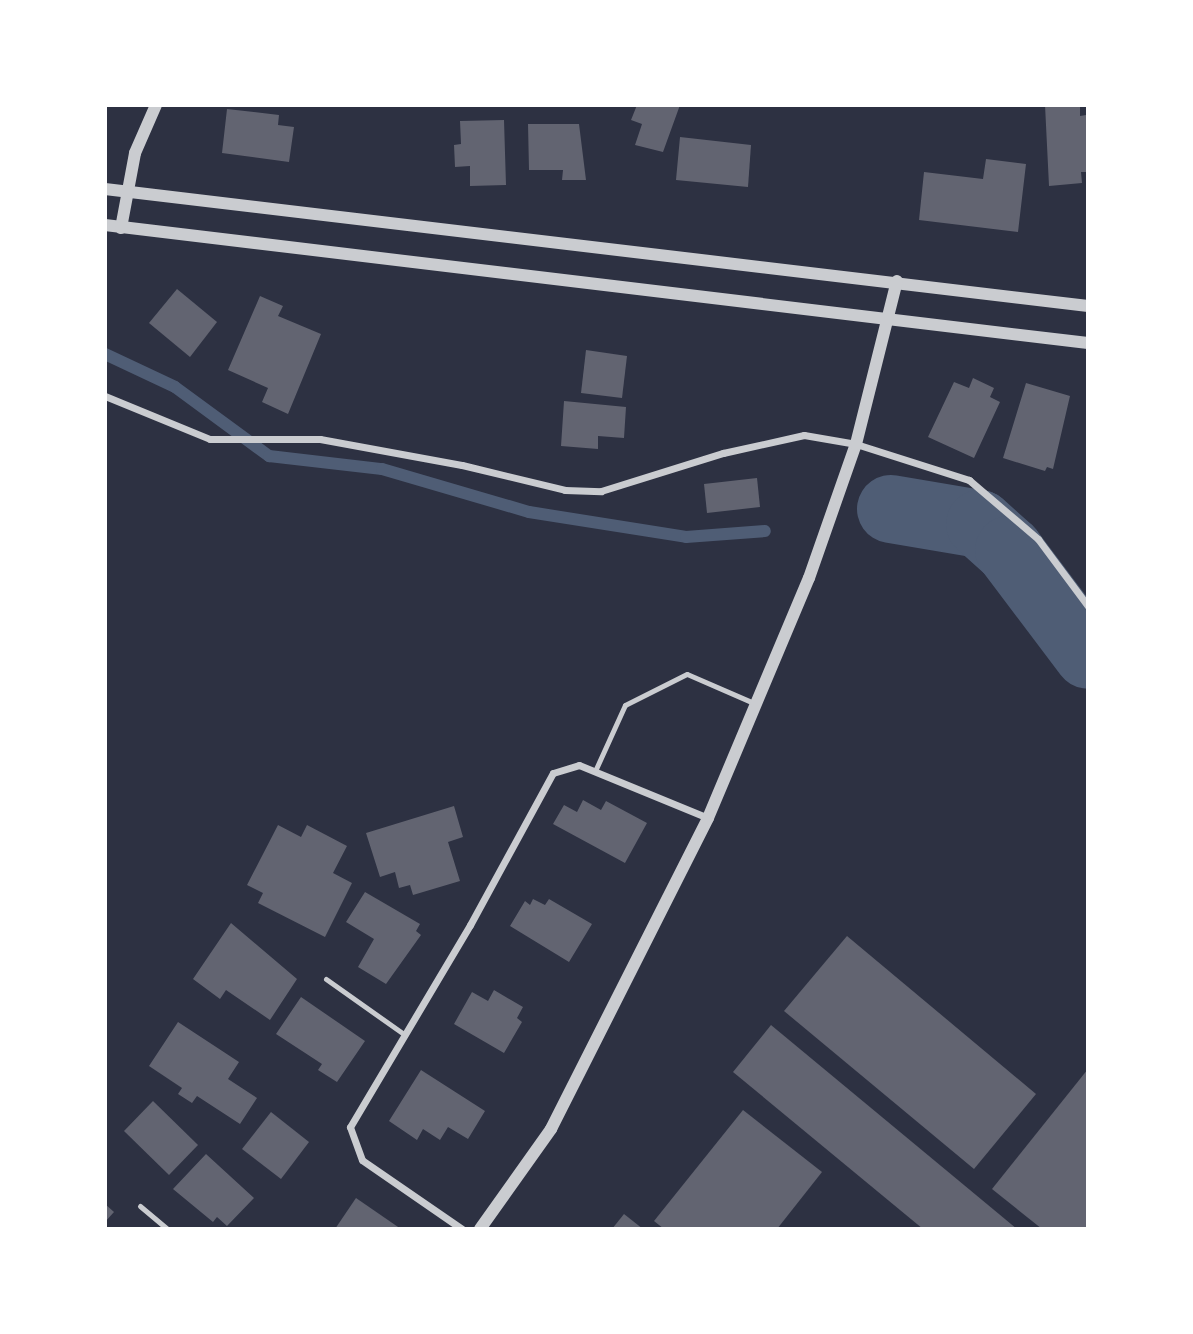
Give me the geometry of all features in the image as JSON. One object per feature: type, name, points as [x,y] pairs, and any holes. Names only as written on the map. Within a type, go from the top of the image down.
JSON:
[{"type":"street","points":[[121,228],[135,153],[156,105]]},
{"type":"street","points":[[105,189],[897,281],[1088,306]]},
{"type":"street","points":[[105,225],[1088,343]]},
{"type":"street","points":[[480,1229],[551,1129],[708,818],[808,578],[856,444],[897,281]]},
{"type":"street","points":[[105,396],[210,439],[295,437],[384,449],[565,490],[601,491],[723,453],[804,435],[856,444],[969,480],[1038,538],[1088,606]]},
{"type":"street","points":[[462,1229],[362,1160],[351,1127],[553,773],[579,765],[708,818]]},
{"type":"lane","points":[[595,771],[625,705],[687,674],[756,704]]},
{"type":"lane","points":[[326,979],[405,1035]]},
{"type":"lane","points":[[140,1206],[167,1229]]},
{"type":"building","points":[[637,105],[680,105],[663,152],[635,145],[642,124],[631,120]]},
{"type":"building","points":[[1045,105],[1080,105],[1080,116],[1086,115],[1088,172],[1081,172],[1082,183],[1049,186]]},
{"type":"building","points":[[227,109],[279,115],[278,125],[294,127],[289,162],[222,153]]},
{"type":"building","points":[[504,120],[506,185],[470,186],[470,166],[455,167],[454,145],[461,144],[460,121]]},
{"type":"building","points":[[528,124],[579,124],[586,180],[562,180],[563,170],[529,170]]},
{"type":"building","points":[[680,137],[751,145],[748,187],[676,180]]},
{"type":"building","points":[[986,159],[1026,164],[1018,232],[919,220],[924,172],[983,179]]},
{"type":"building","points":[[177,289],[217,322],[190,357],[149,323]]},
{"type":"building","points":[[260,296],[283,306],[278,316],[321,334],[288,414],[262,402],[268,388],[228,370]]},
{"type":"building","points":[[586,350],[627,356],[622,398],[581,393]]},
{"type":"building","points":[[973,378],[994,388],[990,397],[1000,402],[974,458],[928,437],[954,382],[969,388]]},
{"type":"building","points":[[1026,383],[1070,396],[1053,469],[1047,467],[1045,471],[1003,458]]},
{"type":"building","points":[[564,401],[626,407],[624,438],[598,436],[598,449],[561,446]]},
{"type":"building","points":[[757,478],[760,507],[707,513],[704,484]]},
{"type":"building","points":[[583,800],[601,810],[606,801],[647,823],[625,863],[553,824],[564,805],[577,812]]},
{"type":"building","points":[[454,806],[463,837],[448,842],[460,881],[413,895],[410,885],[399,888],[395,872],[380,877],[366,833]]},
{"type":"building","points":[[278,825],[301,837],[307,825],[347,846],[333,873],[352,883],[325,937],[258,903],[263,893],[247,885]]},
{"type":"building","points":[[365,892],[420,924],[416,931],[421,935],[386,984],[358,967],[374,939],[346,922]]},
{"type":"building","points":[[533,899],[545,905],[549,899],[592,924],[569,962],[510,926],[525,901],[530,905]]},
{"type":"building","points":[[231,923],[297,979],[270,1020],[226,990],[220,999],[193,979]]},
{"type":"building","points":[[847,936],[1036,1094],[974,1169],[784,1011]]},
{"type":"building","points":[[494,990],[523,1007],[517,1018],[522,1022],[504,1053],[454,1024],[472,992],[488,1001]]},
{"type":"building","points":[[301,997],[365,1041],[337,1082],[318,1070],[322,1064],[276,1034]]},
{"type":"building","points":[[178,1022],[239,1062],[228,1079],[257,1098],[240,1124],[197,1096],[192,1103],[178,1094],[182,1088],[149,1066]]},
{"type":"building","points":[[771,1025],[1017,1229],[923,1229],[733,1072]]},
{"type":"building","points":[[1088,1069],[1088,1229],[1042,1229],[992,1189]]},
{"type":"building","points":[[421,1070],[485,1111],[468,1139],[448,1127],[440,1140],[423,1129],[417,1140],[389,1121]]},
{"type":"building","points":[[153,1101],[198,1145],[169,1175],[124,1131]]},
{"type":"building","points":[[743,1110],[822,1172],[777,1229],[664,1229],[654,1221]]},
{"type":"building","points":[[271,1112],[309,1142],[281,1179],[242,1149]]},
{"type":"building","points":[[206,1154],[254,1198],[227,1226],[217,1217],[213,1222],[173,1189]]},
{"type":"building","points":[[356,1198],[401,1229],[335,1229]]},
{"type":"building","points":[[105,1204],[114,1212],[105,1222]]},
{"type":"building","points":[[624,1214],[643,1229],[612,1229]]},
{"type":"waterway","points":[[105,354],[175,387],[269,456],[382,469],[529,512],[686,537],[765,531]]},
{"type":"waterway","points":[[891,509],[980,524],[1009,550],[1088,655]]}]
